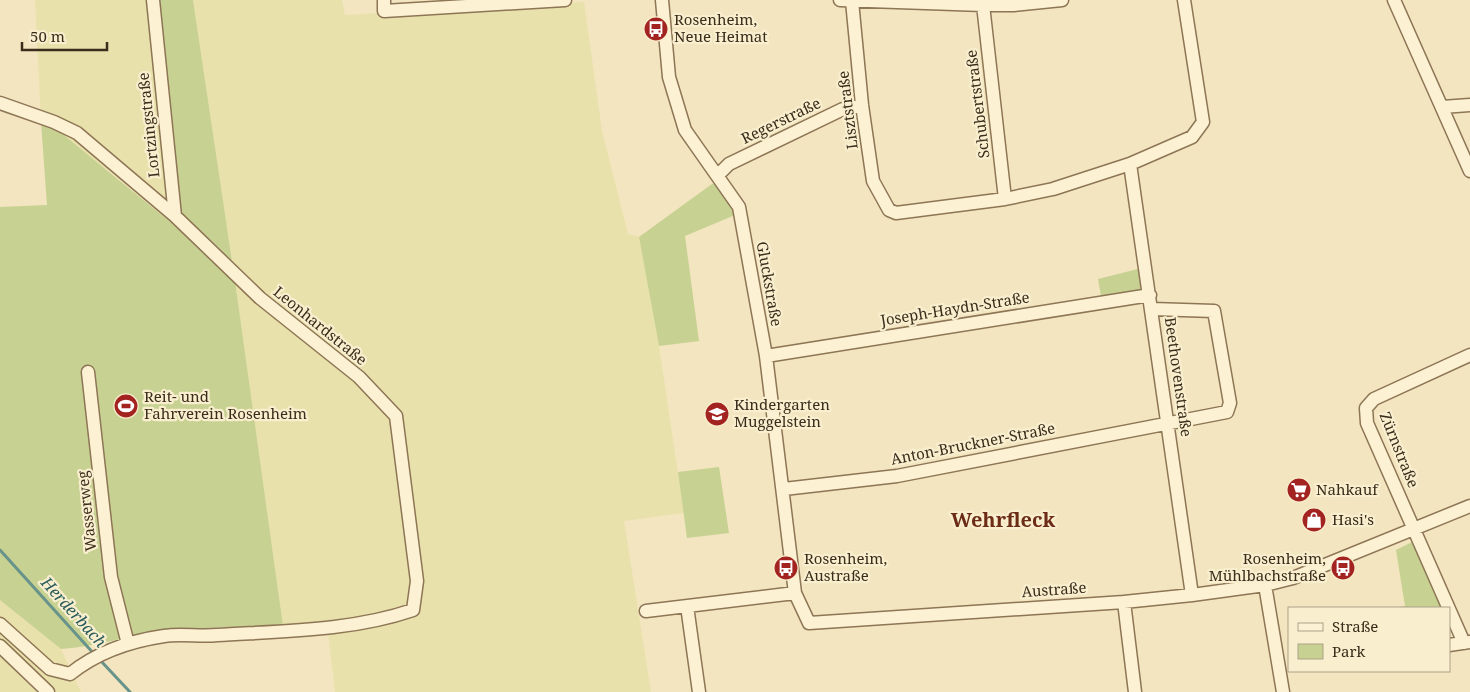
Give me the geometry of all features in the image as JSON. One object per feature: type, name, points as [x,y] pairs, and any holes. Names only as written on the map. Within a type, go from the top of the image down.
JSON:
[{"type":"street","name":"Lortzingstraße","points":[[153,0],[175,216]]},
{"type":"street","points":[[384,6],[566,0]]},
{"type":"street","name":"Gluckstraße","points":[[662,0],[670,77],[685,130],[739,207],[766,356],[784,489],[795,592]]},
{"type":"street","points":[[846,1],[983,6],[1062,0]]},
{"type":"street","points":[[1005,199],[1054,189],[1130,164],[1192,137],[1203,122],[1184,0]]},
{"type":"street","points":[[1394,0],[1470,171]]},
{"type":"street","name":"Lisztstraße","points":[[846,1],[873,181],[889,210],[896,213],[1005,199]]},
{"type":"street","name":"Schubertstraße","points":[[983,6],[1005,199]]},
{"type":"street","name":"Leonhardstraße","points":[[0,102],[54,122],[77,133],[175,216],[260,298],[359,377],[396,416],[417,581],[413,610],[384,620],[212,636],[165,635],[128,644]]},
{"type":"street","name":"Regerstraße","points":[[718,175],[729,164],[843,109],[862,105]]},
{"type":"street","points":[[1442,107],[1470,105]]},
{"type":"street","name":"Beethovenstraße","points":[[1130,164],[1192,595]]},
{"type":"street","name":"Joseph-Haydn-Straße","points":[[766,356],[1150,295]]},
{"type":"street","name":"Anton-Bruckner-Straße","points":[[784,489],[897,476],[1227,412],[1230,403],[1214,311],[1152,309]]},
{"type":"street","name":"Zürnstraße","points":[[1415,528],[1367,423],[1366,408],[1374,400],[1470,355]]},
{"type":"street","name":"Wasserweg","points":[[88,372],[111,577],[128,644]]},
{"type":"street","name":"Austraße","points":[[795,592],[809,623],[1124,602],[1192,595],[1265,585],[1292,578],[1470,506]]},
{"type":"street","points":[[1415,528],[1467,642],[1450,645]]},
{"type":"street","points":[[1265,585],[1283,692]]},
{"type":"street","points":[[646,612],[795,592]]},
{"type":"street","points":[[1124,602],[1135,692]]},
{"type":"street","points":[[687,606],[699,692]]},
{"type":"street","points":[[0,624],[50,669],[70,674],[90,658],[128,644]]},
{"type":"street","points":[[0,646],[48,692]]},
{"type":"shaded area","points":[[35,0],[159,0],[180,230],[113,174],[41,122]]},
{"type":"shaded area","points":[[193,0],[342,0],[345,15],[584,2],[602,131],[628,234],[639,237],[659,346],[684,513],[624,521],[651,692],[335,692],[328,632],[283,626],[236,288]]},
{"type":"shaded area","points":[[0,600],[61,649],[81,692],[0,692]]},
{"type":"green space","name":"Reit- und Fahrverein Rosenheim","points":[[159,0],[193,0],[236,288],[283,626],[167,631],[88,646],[61,649],[0,600],[0,207],[47,205],[41,122],[60,132],[180,230]]},
{"type":"green space","points":[[717,183],[735,215],[685,236],[699,341],[659,346],[639,237],[712,184]]},
{"type":"green space","points":[[1142,268],[1143,290],[1101,296],[1098,279]]},
{"type":"green space","points":[[719,467],[729,533],[687,538],[678,472]]},
{"type":"green space","points":[[1414,541],[1442,607],[1400,607],[1405,606],[1396,550]]},
{"type":"waterway","name":"Herderbach","points":[[0,550],[95,655]]},
{"type":"waterway","name":"Herderbach","points":[[100,660],[130,692]]},
{"type":"place","name":"Rosenheim, Neue Heimat","points":[[656,29]]},
{"type":"place","name":"Reit- und Fahrverein Rosenheim","points":[[126,406]]},
{"type":"place","name":"Kindergarten Muggelstein","points":[[717,414]]},
{"type":"place","name":"Nahkauf","points":[[1299,490]]},
{"type":"place","name":"Hasi's","points":[[1314,520]]},
{"type":"place","name":"Rosenheim, Austraße","points":[[786,568]]},
{"type":"place","name":"Rosenheim, Mühlbachstraße","points":[[1343,568]]},
{"type":"district","name":"Wehrfleck","points":[[1003,520]]}]
